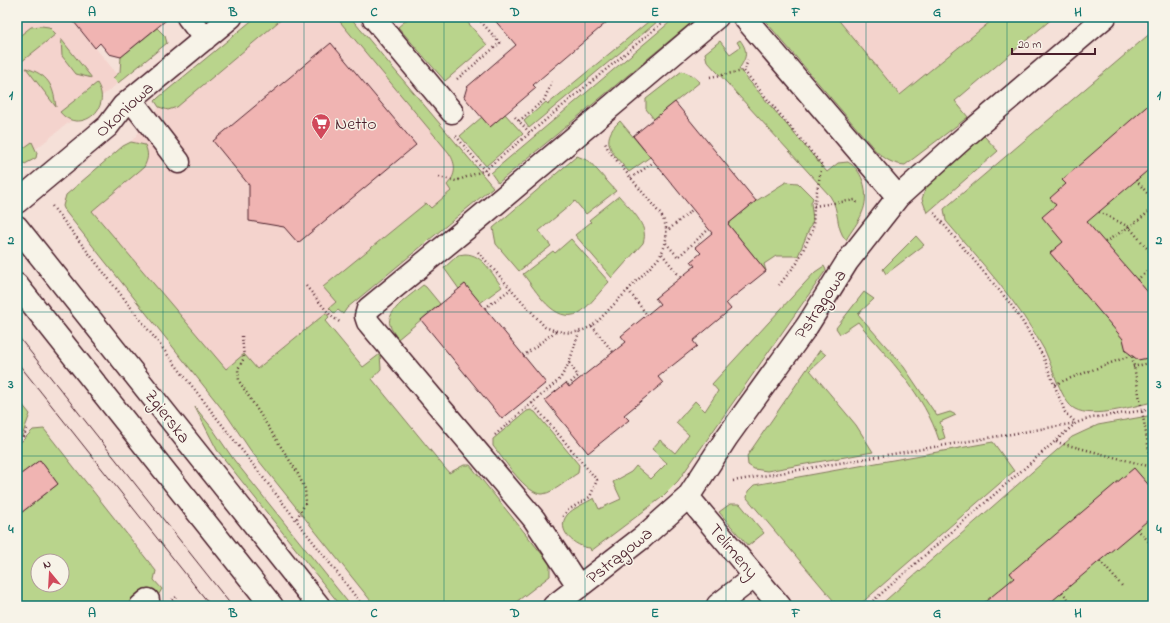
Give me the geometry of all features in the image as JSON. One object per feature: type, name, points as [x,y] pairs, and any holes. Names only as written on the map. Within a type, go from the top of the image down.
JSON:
[{"type":"street","points":[[188,17],[205,39]]},
{"type":"street","name":"Okoniowa","points":[[17,202],[108,126],[120,110],[131,100],[231,17]]},
{"type":"street","points":[[373,17],[452,112]]},
{"type":"street","points":[[578,587],[534,519],[368,322],[366,316],[368,309],[473,223],[717,17]]},
{"type":"street","points":[[744,17],[898,197]]},
{"type":"street","name":"Pstrągowa","points":[[554,606],[643,536],[688,497],[727,437],[807,326],[847,262],[898,197],[976,126],[1105,17]]},
{"type":"street","points":[[131,100],[179,162]]},
{"type":"street","name":"Zgierska","points":[[17,227],[319,606]]},
{"type":"street","name":"Zgierska","points":[[17,285],[272,606]]},
{"type":"street","name":"Telimeny","points":[[688,497],[780,606]]},
{"type":"street","points":[[718,605],[754,576]]},
{"type":"path","points":[[438,95],[500,43],[477,17]]},
{"type":"path","points":[[439,177],[456,181],[485,170],[669,17]]},
{"type":"path","points":[[744,71],[750,56]]},
{"type":"path","points":[[710,77],[744,71]]},
{"type":"path","points":[[744,71],[822,165],[814,206],[813,229],[804,251],[797,263],[778,285]]},
{"type":"path","points":[[519,121],[544,100],[552,82]]},
{"type":"path","points":[[452,112],[455,135],[491,178]]},
{"type":"path","points":[[515,117],[530,134]]},
{"type":"path","points":[[473,250],[482,254],[540,324],[556,331],[570,334],[592,326],[662,254],[666,242],[665,221],[607,148],[605,139]]},
{"type":"path","points":[[631,178],[654,162]]},
{"type":"path","points":[[1136,180],[1153,200]]},
{"type":"path","points":[[814,206],[830,204]]},
{"type":"path","points":[[52,207],[217,418],[241,452],[363,606]]},
{"type":"path","points":[[666,232],[693,209]]},
{"type":"path","points":[[1105,242],[1129,227],[1153,209]]},
{"type":"path","points":[[1099,212],[1129,227],[1153,256]]},
{"type":"path","points":[[934,213],[1009,302],[1043,356],[1065,412],[1076,423]]},
{"type":"path","points":[[666,242],[678,257],[709,229]]},
{"type":"path","points":[[662,254],[681,278]]},
{"type":"path","points":[[1137,280],[1153,266]]},
{"type":"path","points":[[306,286],[331,316]]},
{"type":"path","points":[[485,308],[511,288]]},
{"type":"path","points":[[628,290],[647,315]]},
{"type":"path","points":[[592,326],[613,352]]},
{"type":"path","points":[[523,356],[556,331]]},
{"type":"path","points":[[476,451],[560,379],[569,363],[579,332]]},
{"type":"path","points":[[242,336],[244,358],[238,369],[239,381],[297,472],[305,489],[306,502],[296,520]]},
{"type":"path","points":[[1055,384],[1132,355],[1132,367],[1152,467],[1056,442]]},
{"type":"path","points":[[1132,367],[1153,362]]},
{"type":"path","points":[[568,385],[578,376],[569,363]]},
{"type":"path","points":[[532,403],[597,480],[590,497],[568,510],[561,521]]},
{"type":"path","points":[[733,481],[1076,423],[1091,418],[1141,412],[1153,409]]},
{"type":"path","points":[[867,606],[1076,423]]},
{"type":"path","points":[[17,442],[23,438],[27,428]]},
{"type":"path","points":[[1137,529],[1153,546]]},
{"type":"path","points":[[1100,561],[1123,587]]},
{"type":"path","points":[[1062,592],[1074,606]]},
{"type":"shaded area","points":[[17,17],[70,17],[122,80],[27,156],[17,156]]},
{"type":"shaded area","points":[[256,17],[350,17],[489,181],[221,407],[65,211],[63,200],[72,189],[123,146],[131,142],[159,107],[155,101],[158,98]]},
{"type":"shaded area","points":[[836,17],[996,17],[900,95]]},
{"type":"green space","points":[[256,17],[284,17],[177,107],[168,110],[159,107],[155,101],[158,98]]},
{"type":"green space","points":[[336,17],[350,17],[493,187],[347,308],[343,314],[338,310],[334,313],[329,308],[336,302],[323,287],[426,203],[431,208],[451,191],[447,185],[454,174],[454,166],[452,157],[449,153]]},
{"type":"green space","points":[[410,17],[463,17],[487,45],[445,81],[398,27]]},
{"type":"green space","points":[[654,17],[663,17],[529,128],[524,121],[546,102],[548,104]]},
{"type":"green space","points":[[676,17],[698,17],[498,183],[491,173]]},
{"type":"green space","points":[[762,17],[836,17],[900,95],[996,17],[1054,17],[955,101],[968,117],[905,165],[896,164],[889,161],[876,151]]},
{"type":"green space","points":[[31,27],[49,27],[56,34],[21,62],[17,57],[17,38]]},
{"type":"green space","points":[[157,28],[165,36],[167,43],[118,83],[113,78],[120,72],[121,57]]},
{"type":"green space","points":[[1153,31],[1153,402],[1113,411],[1092,413],[1083,412],[1075,409],[1066,400],[1045,351],[1035,333],[999,283],[946,221],[944,209]]},
{"type":"green space","points":[[61,39],[92,78],[76,74],[62,56]]},
{"type":"green space","points":[[740,40],[745,48],[746,55],[739,69],[827,172],[838,163],[848,162],[854,166],[862,178],[865,192],[864,206],[859,220],[846,240],[840,230],[835,207],[830,196],[707,61],[705,53],[720,41],[730,54],[740,47],[737,42]]},
{"type":"green space","points":[[26,68],[40,74],[48,82],[53,92],[56,107]]},
{"type":"green space","points":[[682,71],[692,75],[700,82],[654,119],[646,109],[646,99]]},
{"type":"green space","points":[[97,83],[101,93],[101,102],[98,110],[92,116],[84,120],[76,121],[67,118],[60,112]]},
{"type":"green space","points":[[505,114],[523,134],[486,166],[460,136],[482,117],[490,127]]},
{"type":"green space","points":[[620,121],[650,157],[629,172],[610,148],[610,135],[613,128]]},
{"type":"green space","points":[[984,136],[998,151],[927,213],[922,199],[926,187]]},
{"type":"green space","points":[[32,142],[37,153],[36,158],[25,164],[17,159],[17,153]]},
{"type":"green space","points":[[131,142],[145,145],[148,156],[144,167],[92,211],[226,369],[244,354],[257,369],[326,313],[329,317],[325,321],[363,367],[380,354],[381,369],[372,379],[449,473],[464,465],[470,465],[550,564],[550,576],[511,606],[375,606],[251,451],[226,414],[65,211],[63,206],[66,195],[123,146]]},
{"type":"green space","points":[[577,156],[589,161],[616,191],[586,214],[575,201],[539,231],[551,246],[519,271],[496,244],[493,228]]},
{"type":"green space","points":[[786,182],[798,183],[813,198],[811,203],[813,220],[798,256],[776,256],[764,264],[766,271],[728,224],[756,201]]},
{"type":"green space","points":[[619,196],[633,211],[641,223],[644,230],[644,236],[643,243],[612,278],[575,235],[591,222],[589,220]]},
{"type":"green space","points":[[916,236],[924,245],[886,274],[883,269]]},
{"type":"green space","points":[[571,239],[609,282],[583,311],[570,315],[562,314],[546,304],[523,274],[553,251],[555,253]]},
{"type":"green space","points":[[465,254],[477,257],[482,261],[502,287],[480,303],[465,284],[459,289],[444,268],[458,255]]},
{"type":"green space","points":[[824,266],[826,270],[678,481],[661,498],[591,551],[590,548],[578,545],[568,537],[563,526],[567,515],[570,512],[594,498],[599,509],[621,499],[613,482],[631,472],[636,466],[651,479],[667,463],[652,449],[660,440],[675,453],[689,435],[676,423],[695,401],[705,411],[718,391],[712,384],[815,272]]},
{"type":"green space","points":[[423,285],[440,304],[398,339],[390,325],[392,314],[401,303]]},
{"type":"green space","points":[[864,292],[874,299],[858,314],[904,367],[937,416],[950,412],[956,415],[940,422],[945,438],[939,440],[924,407],[915,392],[893,363],[858,322],[840,334],[836,328]]},
{"type":"green space","points":[[820,350],[826,355],[810,370],[856,425],[873,452],[767,471],[754,469],[748,465],[747,456]]},
{"type":"green space","points":[[17,398],[30,414],[22,436],[17,439]]},
{"type":"green space","points":[[195,407],[212,428],[234,460],[351,606],[341,606],[217,450]]},
{"type":"green space","points":[[531,410],[535,412],[579,465],[578,473],[557,488],[543,494],[537,493],[523,483],[493,446],[493,439],[527,411]]},
{"type":"green space","points":[[1153,415],[1153,606],[879,606],[1072,437],[1098,425]]},
{"type":"green space","points":[[44,429],[156,571],[154,580],[162,589],[156,599],[147,590],[127,606],[17,606],[17,507],[21,513],[58,484],[40,460],[17,477],[17,446],[33,430]]},
{"type":"green space","points":[[993,442],[1014,471],[858,606],[838,606],[747,498],[748,491],[754,485]]},
{"type":"green space","points":[[730,504],[740,504],[764,533],[748,546],[719,512]]},
{"type":"building","points":[[70,17],[170,17],[121,57],[109,54],[100,43],[95,48]]},
{"type":"building","points":[[492,17],[613,17],[533,85],[536,88],[490,127],[464,97],[467,87],[516,45]]},
{"type":"building","points":[[331,43],[416,145],[298,243],[284,227],[249,221],[249,185],[213,141]]},
{"type":"building","points":[[1153,101],[1153,166],[1087,222],[1153,298],[1153,357],[1138,360],[1126,351],[1123,339],[1050,253],[1063,242],[1042,217],[1056,205],[1050,198],[1066,184],[1062,180]]},
{"type":"building","points":[[675,102],[756,201],[728,224],[766,271],[726,303],[731,309],[693,341],[697,346],[658,377],[663,383],[624,415],[629,420],[588,453],[545,400],[566,383],[569,387],[626,342],[621,336],[660,304],[655,298],[695,266],[691,261],[701,253],[695,247],[712,233],[633,136]]},
{"type":"building","points":[[465,284],[546,383],[502,419],[421,320]]},
{"type":"building","points":[[40,460],[58,484],[17,516],[17,477]]},
{"type":"building","points":[[1134,468],[1153,490],[1153,516],[1046,606],[980,606],[1014,578],[1010,573]]},
{"type":"tram line","points":[[17,335],[232,606]]},
{"type":"tram line","points":[[17,362],[211,606]]},
{"type":"place","name":"Netto","points":[[321,140]]}]
